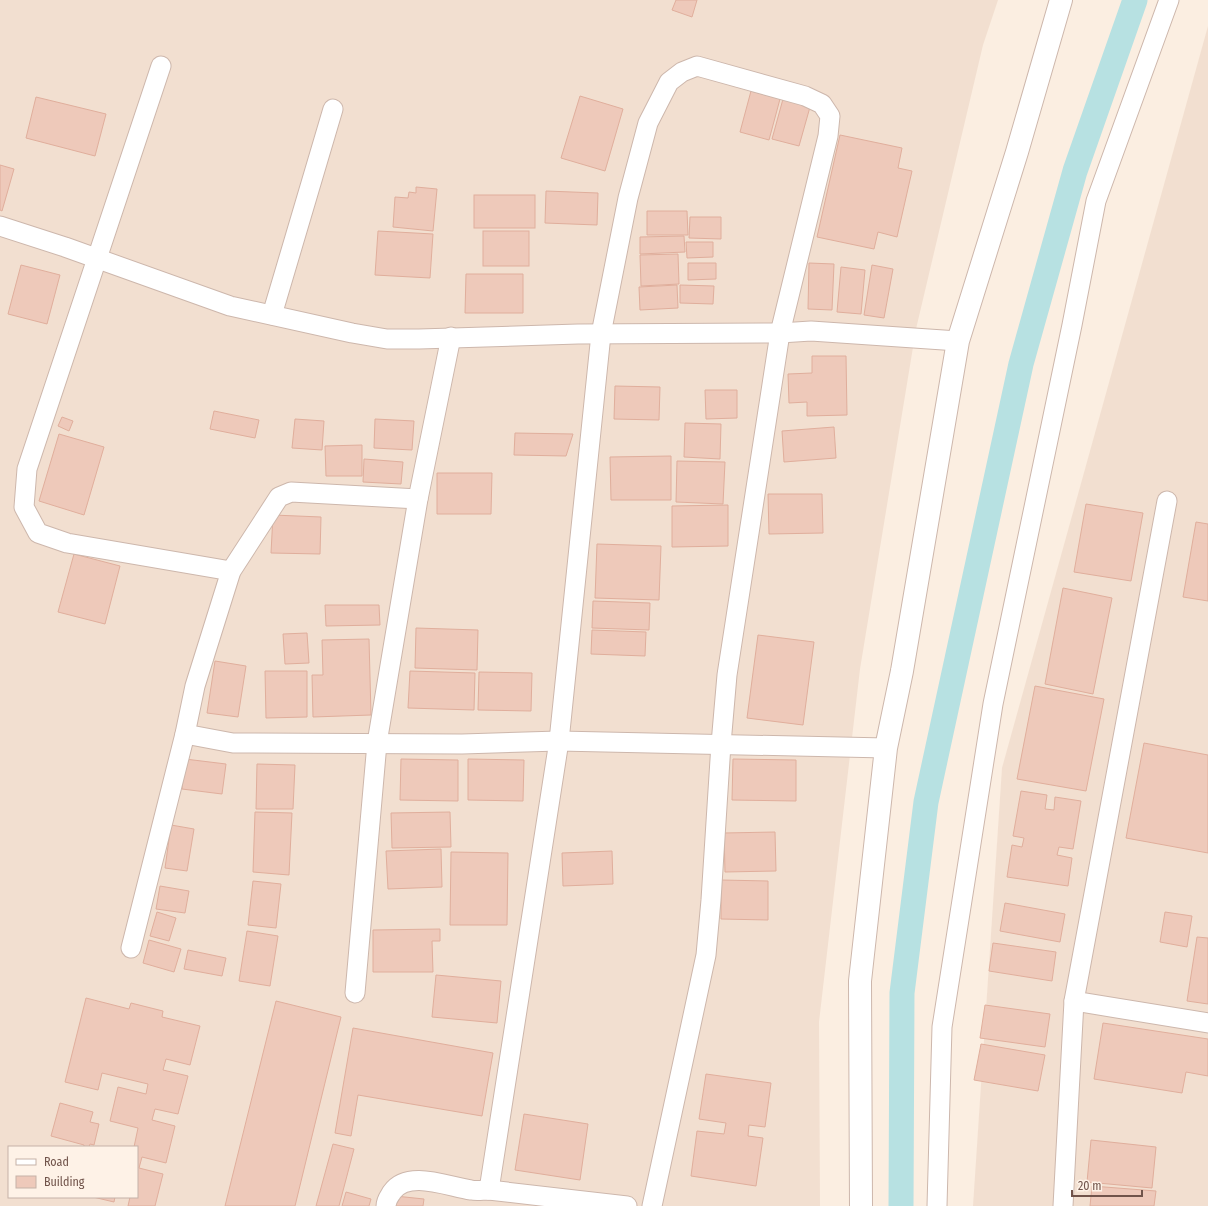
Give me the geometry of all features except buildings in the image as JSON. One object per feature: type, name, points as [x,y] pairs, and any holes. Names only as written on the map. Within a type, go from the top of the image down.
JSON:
[{"type":"street","points":[[861,1206],[860,981],[886,748],[902,671],[958,341],[1061,0]]},
{"type":"street","points":[[937,1206],[942,1027],[993,704],[1072,325],[1096,201],[1169,0]]},
{"type":"street","points":[[161,66],[27,469],[24,507],[38,533],[68,543],[231,571]]},
{"type":"street","points":[[478,1196],[558,741],[601,334],[628,198],[648,123],[669,82],[682,72],[697,66],[805,96],[822,104],[830,116],[828,136],[780,334],[727,675],[706,955],[652,1206]]},
{"type":"street","points":[[272,315],[333,109]]},
{"type":"street","points":[[0,226],[230,306],[352,334],[387,339],[601,334],[780,334],[811,331],[958,341]]},
{"type":"street","points":[[355,993],[377,743],[418,499],[451,337]]},
{"type":"street","points":[[131,948],[185,734],[195,686],[231,571],[279,497],[291,492],[418,499]]},
{"type":"street","points":[[1063,1206],[1074,1001],[1167,501]]},
{"type":"street","points":[[185,734],[233,743],[462,744],[558,741],[886,748]]},
{"type":"street","points":[[1074,1001],[1208,1023]]},
{"type":"street","points":[[386,1206],[386,1201],[396,1186],[414,1180],[445,1184],[478,1196],[627,1206]]},
{"type":"shaded area","points":[[0,0],[998,0],[983,45],[916,329],[860,669],[819,1022],[820,1206],[0,1206]]},
{"type":"shaded area","points":[[1208,26],[1208,1206],[973,1206],[1002,768]]},
{"type":"waterway","points":[[901,1206],[902,993],[926,802],[1021,364],[1075,171],[1135,0]]}]
